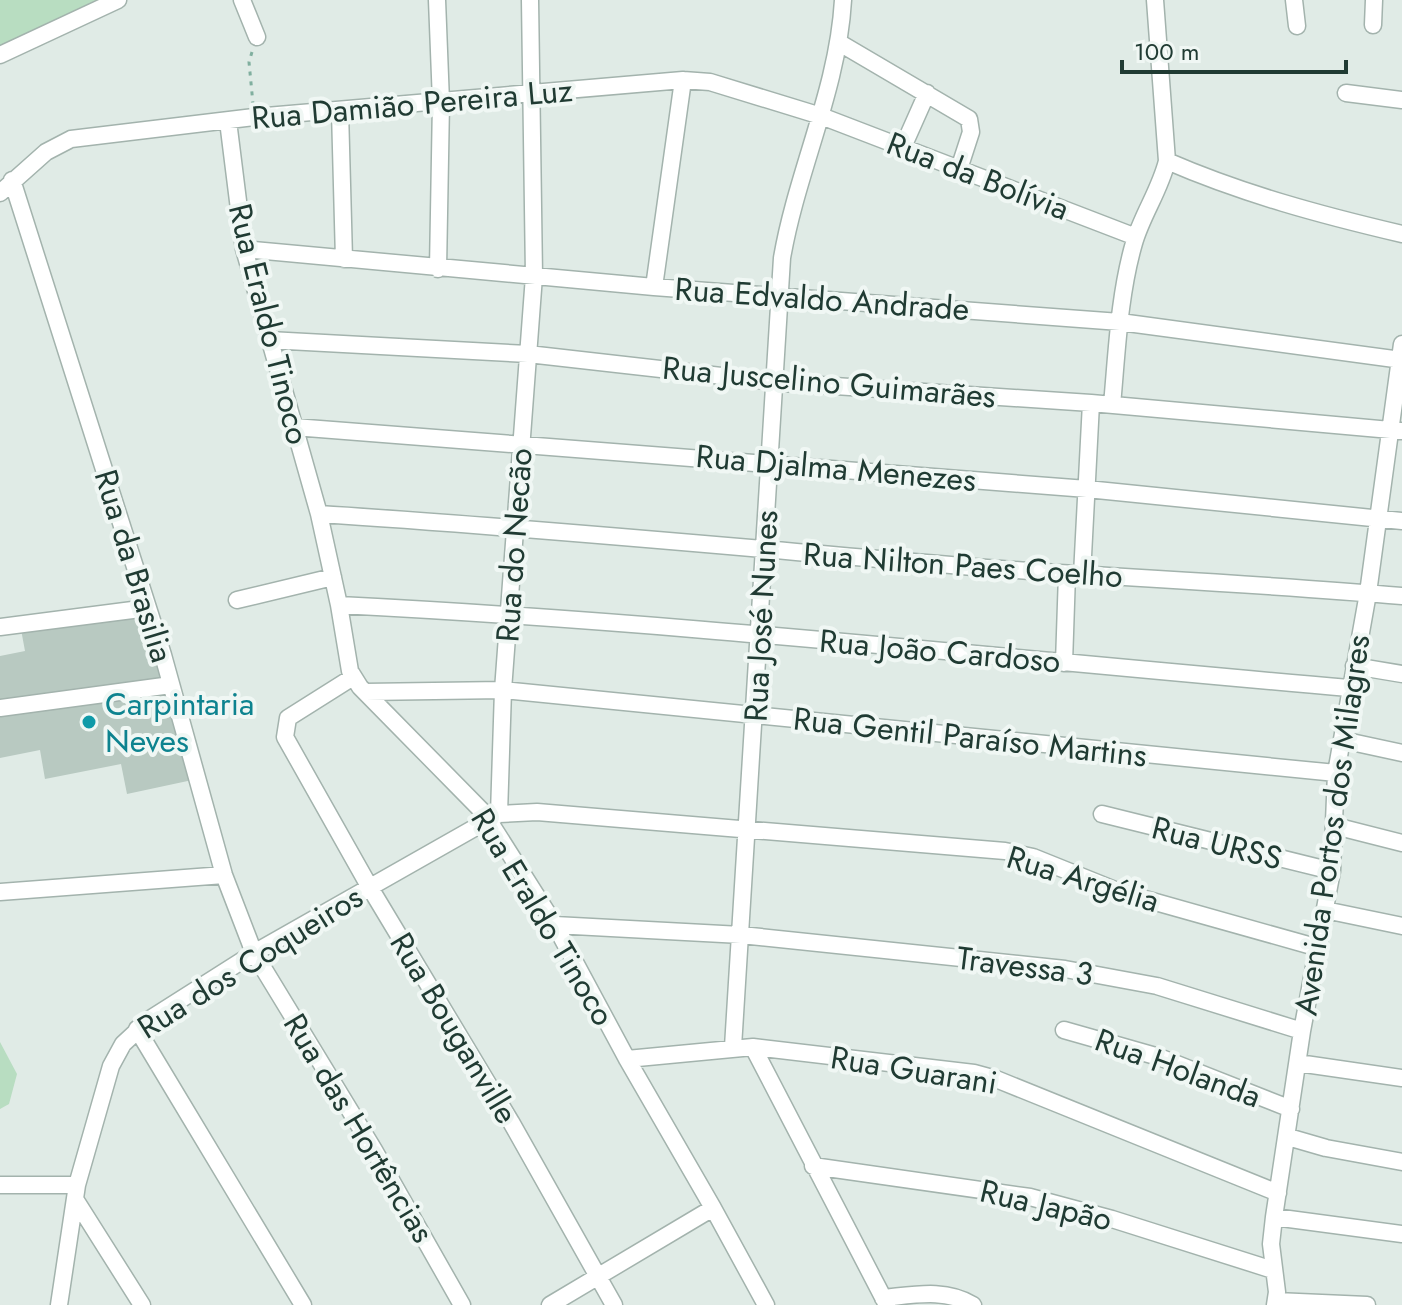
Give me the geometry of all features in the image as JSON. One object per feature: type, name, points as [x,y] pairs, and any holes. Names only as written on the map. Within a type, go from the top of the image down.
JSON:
[{"type":"street","points":[[0,55],[118,0]]},
{"type":"street","points":[[242,0],[257,37]]},
{"type":"street","points":[[437,0],[441,102],[438,269]]},
{"type":"street","name":"Rua do Necão","points":[[494,816],[534,276],[530,0]]},
{"type":"street","name":"Rua José Nunes","points":[[733,1047],[778,295],[786,232],[821,116],[838,42],[843,0]]},
{"type":"street","points":[[1112,405],[1126,276],[1136,237],[1167,161],[1155,0]]},
{"type":"street","points":[[1294,0],[1297,26]]},
{"type":"street","points":[[1373,25],[1374,0]]},
{"type":"street","points":[[838,42],[963,114],[971,122],[969,142],[959,169]]},
{"type":"street","points":[[654,287],[683,80]]},
{"type":"street","name":"Rua Damião Pereira Luz","points":[[6,187],[46,152],[71,139],[254,117],[683,80],[710,82],[821,116]]},
{"type":"street","points":[[903,147],[927,93]]},
{"type":"street","points":[[1346,93],[1402,100]]},
{"type":"street","points":[[340,111],[344,259]]},
{"type":"street","name":"Rua da Bolívia","points":[[821,116],[1136,237]]},
{"type":"street","name":"Rua Eraldo Tinoco","points":[[228,121],[244,249],[319,514],[339,605],[347,660],[353,677],[494,816],[766,1305]]},
{"type":"street","points":[[1167,161],[1222,185],[1268,200],[1402,234]]},
{"type":"street","name":"Rua da Brasilia","points":[[6,187],[148,608],[224,875],[254,953]]},
{"type":"street","name":"Rua Edvaldo Andrade","points":[[244,249],[438,269],[1120,322],[1401,354]]},
{"type":"street","name":"Rua Juscelino Guimarães","points":[[269,340],[528,354],[775,382],[1091,403],[1395,430]]},
{"type":"street","name":"Avenida Portos dos Milagres","points":[[1276,1303],[1271,1244],[1274,1217],[1302,1031],[1332,871],[1336,773],[1368,593],[1377,517],[1395,430],[1401,354]]},
{"type":"street","points":[[1064,663],[1087,489],[1091,403]]},
{"type":"street","name":"Rua Djalma Menezes","points":[[294,427],[770,462],[1087,489],[1402,521]]},
{"type":"street","name":"Rua Nilton Paes Coelho","points":[[319,514],[515,526],[765,550],[1402,596]]},
{"type":"street","points":[[237,600],[333,577]]},
{"type":"street","name":"Rua João Cardoso","points":[[339,605],[509,614],[758,634],[1349,688]]},
{"type":"street","points":[[0,627],[148,608]]},
{"type":"street","points":[[1354,666],[1402,674]]},
{"type":"street","name":"Rua Bouganville","points":[[353,677],[286,721],[285,737],[369,886],[511,1122],[614,1305]]},
{"type":"street","points":[[0,708],[171,685]]},
{"type":"street","name":"Rua Gentil Paraíso Martins","points":[[365,692],[503,690],[1336,773]]},
{"type":"street","points":[[1342,740],[1402,753]]},
{"type":"street","name":"Rua Argélia","points":[[494,816],[537,812],[1005,851],[1033,857],[1120,892],[1319,948]]},
{"type":"street","name":"Rua URSS","points":[[1102,814],[1332,871]]},
{"type":"street","name":"Rua dos Coqueiros","points":[[59,1305],[76,1192],[111,1066],[123,1044],[137,1029],[254,953],[494,816]]},
{"type":"street","points":[[1335,826],[1402,843]]},
{"type":"street","points":[[0,892],[224,875]]},
{"type":"street","points":[[1325,910],[1402,926]]},
{"type":"street","name":"Travessa 3","points":[[555,925],[741,935],[1065,969],[1157,986],[1302,1031]]},
{"type":"street","name":"Rua das Hortências","points":[[254,953],[374,1150],[462,1305]]},
{"type":"street","points":[[137,1029],[303,1305]]},
{"type":"street","name":"Rua Holanda","points":[[1064,1030],[1159,1057],[1291,1109]]},
{"type":"street","points":[[753,1047],[885,1301],[935,1293],[951,1295],[973,1305]]},
{"type":"street","name":"Rua Guarani","points":[[627,1059],[753,1047],[984,1075],[1278,1193]]},
{"type":"street","points":[[1298,1063],[1402,1078]]},
{"type":"street","points":[[1288,1137],[1326,1148],[1402,1162]]},
{"type":"street","name":"Rua Japão","points":[[813,1166],[1030,1197],[1112,1219],[1273,1270]]},
{"type":"street","points":[[0,1185],[76,1192],[142,1305]]},
{"type":"street","points":[[550,1305],[713,1208]]},
{"type":"street","points":[[1274,1217],[1402,1234]]},
{"type":"street","points":[[1276,1303],[1367,1305]]},
{"type":"path","points":[[254,117],[249,62],[257,37]]},
{"type":"green space","points":[[0,0],[99,0],[0,46]]},
{"type":"green space","points":[[0,1042],[17,1074],[9,1104],[0,1109]]},
{"type":"building","name":"Carpintaria Neves","points":[[148,608],[197,779],[127,794],[121,764],[45,779],[40,750],[0,758],[0,656],[25,651],[20,624]]},
{"type":"place","name":"Carpintaria Neves","points":[[89,722]]}]
